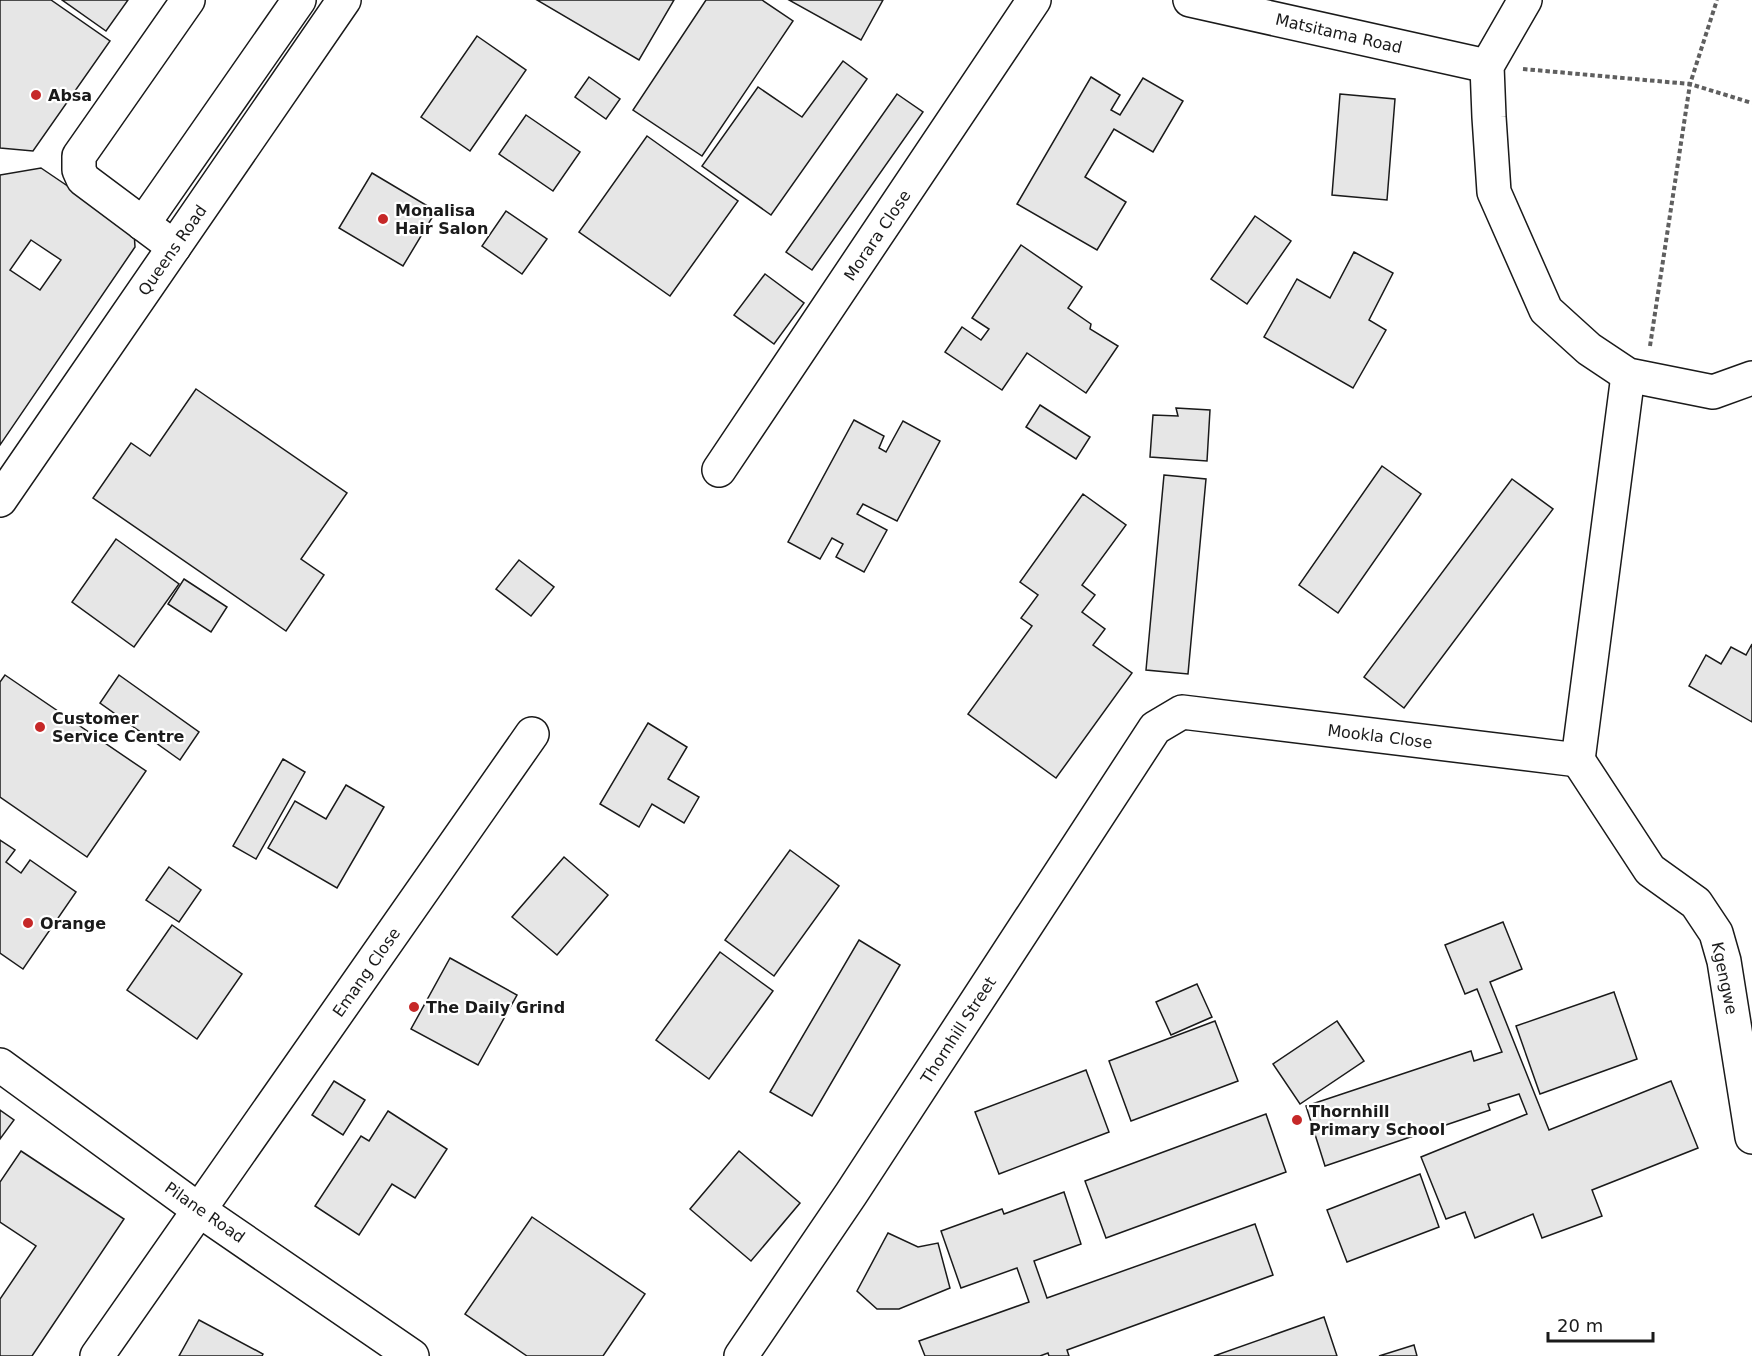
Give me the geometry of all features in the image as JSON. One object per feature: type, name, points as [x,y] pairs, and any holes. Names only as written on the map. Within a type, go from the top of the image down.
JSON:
[{"type":"street","points":[[174,247],[83,179],[79,156],[188,0]]},
{"type":"street","points":[[143,224],[299,0]]},
{"type":"street","name":"Queens Road","points":[[0,500],[344,0]]},
{"type":"street","name":"Morara Close","points":[[719,470],[1034,0]]},
{"type":"street","name":"Matsitama Road","points":[[1190,0],[1487,66]]},
{"type":"street","points":[[1525,0],[1487,66],[1494,192],[1546,310],[1589,349],[1636,378],[1713,392],[1752,378]]},
{"type":"street","points":[[1578,760],[1636,378]]},
{"type":"street","name":"Mookla Close","points":[[1182,712],[1578,760]]},
{"type":"street","name":"Thornhill Street","points":[[741,1356],[851,1194],[1155,728],[1182,712]]},
{"type":"street","name":"Emang Close","points":[[97,1356],[532,734]]},
{"type":"street","name":"Kgengwe","points":[[1578,760],[1650,870],[1696,903],[1716,933],[1724,961],[1752,1137]]},
{"type":"street","name":"Pilane Road","points":[[0,1065],[199,1209],[412,1356]]},
{"type":"path","points":[[1636,378],[1690,84],[1718,0]]},
{"type":"path","points":[[1487,66],[1690,84],[1752,103]]},
{"type":"building","name":"Absa","points":[[0,0],[51,0],[110,41],[33,151],[0,148]]},
{"type":"building","points":[[62,0],[128,0],[106,31]]},
{"type":"building","points":[[537,0],[674,0],[639,60]]},
{"type":"building","points":[[706,0],[762,0],[793,21],[702,156],[633,110]]},
{"type":"building","points":[[789,0],[883,0],[861,40]]},
{"type":"building","points":[[477,36],[526,70],[470,151],[421,117]]},
{"type":"building","points":[[843,61],[867,79],[771,215],[702,166],[758,87],[802,117]]},
{"type":"building","points":[[589,77],[620,99],[606,119],[575,97]]},
{"type":"building","points":[[1091,77],[1120,95],[1111,110],[1120,115],[1143,78],[1183,101],[1153,152],[1114,129],[1085,177],[1126,202],[1097,250],[1017,204]]},
{"type":"building","points":[[897,94],[923,112],[812,270],[786,252]]},
{"type":"building","points":[[1340,94],[1395,99],[1387,200],[1332,195]]},
{"type":"building","points":[[526,115],[580,152],[553,191],[499,154]]},
{"type":"building","points":[[647,136],[738,201],[670,296],[579,232]]},
{"type":"building","points":[[41,168],[134,231],[135,247],[0,445],[0,175]],"holes":[[[31,240],[61,260],[40,290],[10,270]]]},
{"type":"building","points":[[372,173],[436,211],[403,266],[339,228]]},
{"type":"building","points":[[506,211],[547,239],[522,274],[482,246]]},
{"type":"building","points":[[1255,216],[1291,241],[1247,304],[1211,279]]},
{"type":"building","points":[[1021,245],[1082,287],[1068,308],[1091,324],[1090,329],[1118,346],[1086,393],[1027,353],[1002,390],[945,352],[962,327],[981,340],[989,329],[972,318]]},
{"type":"building","points":[[1354,252],[1393,273],[1369,320],[1386,330],[1353,388],[1264,337],[1297,279],[1330,298]]},
{"type":"building","points":[[765,274],[804,303],[774,344],[734,315]]},
{"type":"building","points":[[196,389],[347,493],[301,559],[324,575],[286,631],[93,498],[131,443],[150,456]]},
{"type":"building","points":[[1040,405],[1090,437],[1076,459],[1026,427]]},
{"type":"building","points":[[1176,408],[1210,410],[1207,461],[1150,457],[1153,415],[1178,416]]},
{"type":"building","points":[[854,420],[884,436],[879,448],[886,452],[903,421],[940,441],[897,521],[863,504],[857,514],[887,530],[864,572],[836,557],[843,544],[832,538],[820,559],[788,542]]},
{"type":"building","points":[[1382,466],[1421,494],[1338,613],[1299,585]]},
{"type":"building","points":[[1164,475],[1206,479],[1188,674],[1146,670]]},
{"type":"building","points":[[1512,479],[1553,509],[1404,708],[1364,677]]},
{"type":"building","points":[[1083,494],[1126,525],[1082,585],[1095,595],[1082,612],[1105,629],[1093,645],[1132,673],[1056,778],[968,714],[1032,626],[1021,618],[1038,595],[1020,582]]},
{"type":"building","points":[[116,539],[179,584],[134,647],[72,602]]},
{"type":"building","points":[[519,560],[554,587],[531,616],[496,589]]},
{"type":"building","points":[[184,579],[227,607],[211,632],[168,604]]},
{"type":"building","points":[[1752,644],[1752,722],[1689,686],[1706,655],[1721,664],[1731,647],[1746,655]]},
{"type":"building","name":"Customer Service Centre","points":[[5,675],[146,771],[87,857],[0,797],[0,682]]},
{"type":"building","points":[[119,675],[199,732],[180,760],[100,703]]},
{"type":"building","points":[[648,723],[687,747],[668,779],[699,797],[684,823],[652,804],[639,827],[600,804]]},
{"type":"building","points":[[283,759],[305,772],[256,859],[233,846]]},
{"type":"building","points":[[346,785],[384,807],[337,888],[268,848],[295,801],[326,819]]},
{"type":"building","name":"Orange","points":[[0,840],[15,850],[6,862],[21,873],[30,860],[76,892],[23,969],[0,953]]},
{"type":"building","points":[[790,850],[839,886],[774,976],[725,940]]},
{"type":"building","points":[[564,857],[608,895],[557,955],[512,917]]},
{"type":"building","points":[[169,867],[201,890],[179,922],[146,900]]},
{"type":"building","points":[[1503,922],[1522,969],[1490,982],[1549,1130],[1671,1081],[1698,1148],[1592,1190],[1602,1216],[1542,1238],[1533,1214],[1475,1238],[1465,1212],[1446,1219],[1421,1157],[1527,1114],[1519,1094],[1488,1104],[1490,1110],[1325,1166],[1306,1106],[1471,1051],[1474,1061],[1502,1052],[1477,989],[1465,994],[1445,945]]},
{"type":"building","points":[[172,925],[242,974],[197,1039],[127,990]]},
{"type":"building","points":[[859,940],[900,965],[812,1116],[770,1092]]},
{"type":"building","points":[[720,952],[773,991],[709,1079],[656,1040]]},
{"type":"building","points":[[450,958],[517,995],[478,1065],[411,1029]]},
{"type":"building","points":[[1197,984],[1212,1017],[1171,1035],[1156,1002]]},
{"type":"building","points":[[1614,992],[1637,1059],[1540,1094],[1516,1026]]},
{"type":"building","points":[[1215,1021],[1238,1081],[1131,1121],[1109,1061]]},
{"type":"building","points":[[1337,1021],[1364,1061],[1300,1104],[1273,1064]]},
{"type":"building","points":[[1086,1070],[1109,1132],[999,1174],[975,1112]]},
{"type":"building","points":[[334,1081],[365,1100],[343,1135],[312,1115]]},
{"type":"building","points":[[0,1110],[14,1120],[0,1139]]},
{"type":"building","points":[[388,1111],[447,1149],[415,1198],[392,1184],[359,1235],[315,1206],[361,1136],[369,1141]]},
{"type":"building","points":[[1266,1114],[1286,1172],[1106,1238],[1085,1181]]},
{"type":"building","points":[[21,1151],[124,1219],[32,1356],[0,1356],[0,1299],[36,1246],[0,1222],[0,1182]]},
{"type":"building","points":[[739,1151],[800,1203],[751,1261],[690,1209]]},
{"type":"building","points":[[1420,1174],[1439,1227],[1347,1262],[1327,1210]]},
{"type":"building","points":[[1064,1192],[1081,1244],[1034,1261],[1047,1298],[1255,1224],[1273,1275],[1067,1350],[1069,1356],[1049,1356],[1048,1353],[1040,1356],[925,1356],[919,1341],[1029,1302],[1017,1268],[961,1288],[941,1231],[1002,1209],[1004,1214]]},
{"type":"building","points":[[532,1217],[645,1294],[603,1356],[527,1356],[465,1314]]},
{"type":"building","points":[[888,1233],[918,1247],[938,1243],[950,1288],[899,1309],[877,1309],[857,1291]]},
{"type":"building","points":[[1324,1317],[1337,1356],[1214,1356]]},
{"type":"building","points":[[199,1320],[263,1354],[262,1356],[179,1356]]},
{"type":"building","points":[[1414,1345],[1417,1356],[1379,1356]]},
{"type":"place","name":"Absa","points":[[36,95]]},
{"type":"place","name":"Monalisa Hair Salon","points":[[383,219]]},
{"type":"place","name":"Customer Service Centre","points":[[40,727]]},
{"type":"place","name":"Orange","points":[[28,923]]},
{"type":"place","name":"The Daily Grind","points":[[414,1007]]},
{"type":"place","name":"Thornhill Primary School","points":[[1297,1120]]}]
